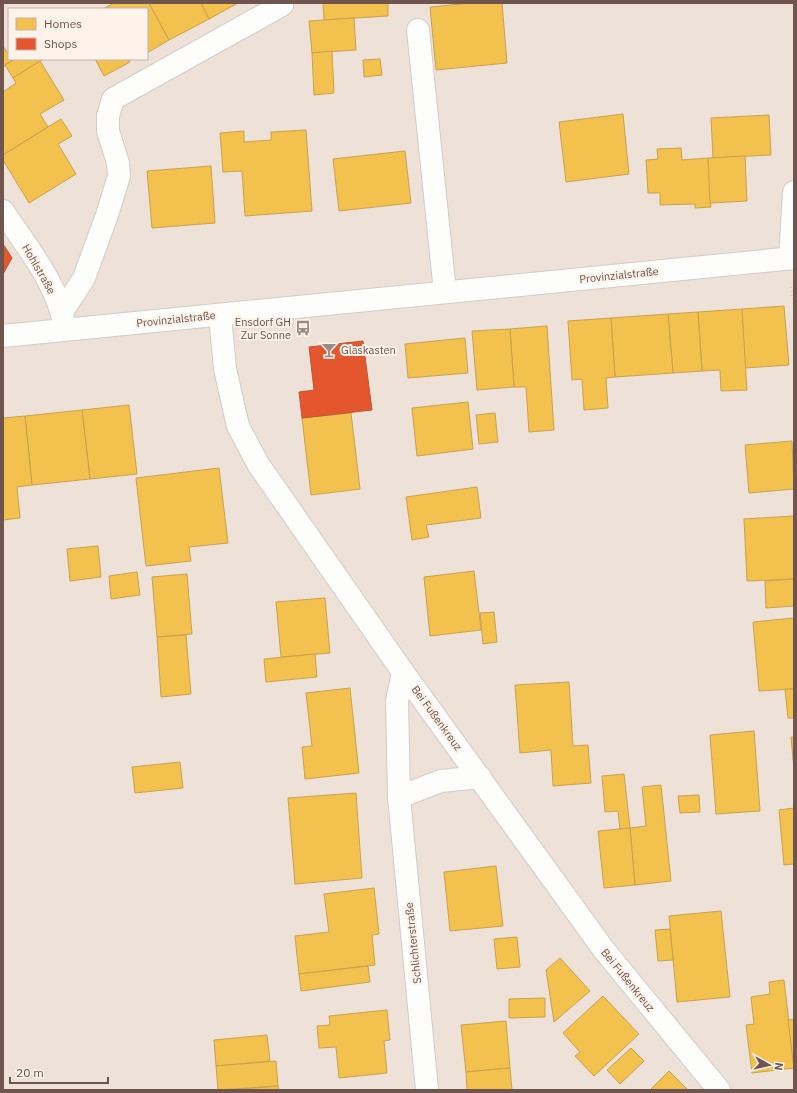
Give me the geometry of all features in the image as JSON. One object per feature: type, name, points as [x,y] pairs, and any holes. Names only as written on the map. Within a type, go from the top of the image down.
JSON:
[{"type":"street","points":[[63,321],[84,278],[107,215],[118,176],[118,163],[108,131],[108,116],[113,99],[282,5]]},
{"type":"street","points":[[418,30],[445,292]]},
{"type":"street","points":[[792,258],[794,192]]},
{"type":"street","name":"Hohlstraße","points":[[3,211],[49,282],[63,321]]},
{"type":"street","name":"Provinzialstraße","points":[[3,336],[63,321],[220,315],[792,258]]},
{"type":"street","name":"Bei Fußenkreuz","points":[[220,315],[225,369],[238,426],[258,464],[403,672],[604,950],[719,1090]]},
{"type":"street","name":"Schlichterstraße","points":[[403,672],[397,701],[399,797],[427,1090]]},
{"type":"street","points":[[399,797],[441,781],[480,777]]},
{"type":"shaded area","points":[[3,3],[794,3],[794,1090],[3,1090]]},
{"type":"building: Homes","points":[[114,3],[149,3],[169,40],[148,52],[148,8],[105,8]]},
{"type":"building: Homes","points":[[149,3],[201,3],[209,19],[169,40]]},
{"type":"building: Homes","points":[[201,3],[238,3],[209,19]]},
{"type":"building: Homes","points":[[323,3],[388,3],[388,16],[324,20]]},
{"type":"building: Homes","points":[[471,3],[502,3],[507,63],[436,70],[430,7]]},
{"type":"building: Homes","points":[[354,18],[356,50],[312,53],[309,21]]},
{"type":"building: Homes","points":[[3,46],[8,54],[8,60],[12,61],[3,67]]},
{"type":"building: Homes","points":[[332,51],[334,93],[314,95],[312,53]]},
{"type":"building: Homes","points":[[380,59],[382,75],[364,77],[363,60]]},
{"type":"building: Homes","points":[[13,60],[42,60],[13,78],[5,65]]},
{"type":"building: Homes","points":[[96,60],[129,60],[130,62],[104,76]]},
{"type":"building: Homes","points":[[40,61],[64,100],[40,114],[48,127],[3,155],[3,92],[16,83],[13,78]]},
{"type":"building: Homes","points":[[623,114],[629,174],[566,182],[559,122]]},
{"type":"building: Homes","points":[[769,115],[771,155],[713,158],[711,118]]},
{"type":"building: Homes","points":[[61,119],[72,136],[58,144],[76,174],[29,203],[3,160],[3,155]]},
{"type":"building: Homes","points":[[306,130],[312,211],[245,216],[242,171],[223,172],[220,133],[244,131],[244,142],[271,140],[271,132]]},
{"type":"building: Homes","points":[[681,148],[682,160],[708,158],[711,207],[695,208],[695,204],[660,205],[660,193],[648,193],[646,160],[658,159],[657,149]]},
{"type":"building: Homes","points":[[405,151],[411,203],[339,211],[333,159]]},
{"type":"building: Homes","points":[[745,156],[747,201],[710,203],[708,158]]},
{"type":"building: Homes","points":[[211,166],[215,223],[152,228],[147,171]]},
{"type":"building: Homes","points":[[784,306],[789,365],[745,368],[742,309]]},
{"type":"building: Homes","points":[[742,309],[747,390],[721,391],[720,370],[702,371],[698,312]]},
{"type":"building: Homes","points":[[698,312],[702,371],[673,373],[668,314]]},
{"type":"building: Homes","points":[[668,314],[673,373],[615,377],[611,318]]},
{"type":"building: Homes","points":[[611,318],[615,377],[606,378],[608,408],[584,410],[582,379],[572,380],[568,321]]},
{"type":"building: Homes","points":[[547,326],[554,430],[529,432],[526,387],[514,387],[510,329]]},
{"type":"building: Homes","points":[[510,329],[514,387],[477,390],[472,331]]},
{"type":"building: Homes","points":[[465,338],[468,373],[408,378],[405,344]]},
{"type":"building: Homes","points":[[468,402],[473,449],[417,456],[412,408]]},
{"type":"building: Homes","points":[[129,405],[137,474],[90,479],[82,410]]},
{"type":"building: Homes","points":[[82,410],[90,479],[32,485],[25,416]]},
{"type":"building: Homes","points":[[351,413],[360,489],[311,495],[302,418]]},
{"type":"building: Homes","points":[[495,413],[498,442],[479,444],[476,415]]},
{"type":"building: Homes","points":[[25,416],[32,485],[17,487],[20,518],[3,520],[3,418]]},
{"type":"building: Homes","points":[[792,441],[794,489],[749,493],[745,445]]},
{"type":"building: Homes","points":[[219,468],[228,543],[189,547],[191,561],[146,566],[136,478]]},
{"type":"building: Homes","points":[[477,487],[481,518],[426,525],[429,537],[412,540],[406,497]]},
{"type":"building: Homes","points":[[794,516],[794,579],[747,581],[744,519]]},
{"type":"building: Homes","points":[[98,546],[101,577],[70,581],[67,549]]},
{"type":"building: Homes","points":[[474,571],[481,630],[430,636],[424,577]]},
{"type":"building: Homes","points":[[137,572],[140,595],[111,599],[109,576]]},
{"type":"building: Homes","points":[[187,574],[192,634],[157,637],[152,577]]},
{"type":"building: Homes","points":[[794,579],[794,606],[766,608],[765,581]]},
{"type":"building: Homes","points":[[325,598],[330,653],[281,657],[276,602]]},
{"type":"building: Homes","points":[[494,612],[497,642],[483,644],[480,613]]},
{"type":"building: Homes","points":[[794,618],[794,689],[759,691],[753,622]]},
{"type":"building: Homes","points":[[186,635],[191,694],[161,697],[157,637]]},
{"type":"building: Homes","points":[[315,654],[317,677],[266,682],[264,659]]},
{"type":"building: Homes","points":[[569,682],[573,746],[588,745],[591,783],[553,786],[551,750],[520,753],[515,685]]},
{"type":"building: Homes","points":[[350,688],[359,773],[305,779],[302,747],[312,746],[306,693]]},
{"type":"building: Homes","points":[[785,689],[794,689],[794,718],[788,718]]},
{"type":"building: Homes","points":[[754,731],[760,811],[716,814],[710,735]]},
{"type":"building: Homes","points":[[791,737],[794,737],[794,770]]},
{"type":"building: Homes","points":[[180,762],[183,788],[135,793],[132,767]]},
{"type":"building: Homes","points":[[624,774],[630,828],[620,829],[618,811],[605,812],[602,776]]},
{"type":"building: Homes","points":[[661,785],[671,881],[635,885],[630,828],[646,826],[642,787]]},
{"type":"building: Homes","points":[[356,793],[362,878],[295,884],[288,798]]},
{"type":"building: Homes","points":[[699,795],[700,812],[680,813],[678,796]]},
{"type":"building: Homes","points":[[794,808],[794,864],[784,865],[779,810]]},
{"type":"building: Homes","points":[[630,828],[635,885],[604,888],[598,831]]},
{"type":"building: Homes","points":[[496,866],[503,926],[450,931],[444,872]]},
{"type":"building: Homes","points":[[374,888],[379,934],[372,935],[375,965],[299,974],[295,936],[329,932],[324,894]]},
{"type":"building: Homes","points":[[721,911],[730,997],[677,1002],[669,916]]},
{"type":"building: Homes","points":[[670,929],[673,960],[658,961],[655,930]]},
{"type":"building: Homes","points":[[517,937],[520,967],[497,969],[494,939]]},
{"type":"building: Homes","points":[[560,958],[590,991],[554,1022],[546,970]]},
{"type":"building: Homes","points":[[368,966],[370,982],[301,991],[299,974]]},
{"type":"building: Homes","points":[[784,980],[794,1068],[752,1073],[746,1025],[754,1024],[751,997],[770,994],[769,982]]},
{"type":"building: Homes","points":[[603,996],[639,1034],[594,1076],[575,1056],[580,1052],[563,1033]]},
{"type":"building: Homes","points":[[545,998],[545,1017],[509,1018],[509,999]]},
{"type":"building: Homes","points":[[387,1010],[390,1040],[384,1041],[387,1073],[339,1078],[336,1047],[319,1048],[317,1026],[330,1025],[329,1016]]},
{"type":"building: Homes","points":[[794,1019],[794,1068],[788,1020]]},
{"type":"building: Homes","points":[[506,1021],[510,1068],[466,1072],[461,1025]]},
{"type":"building: Homes","points":[[267,1035],[270,1061],[216,1066],[214,1040]]},
{"type":"building: Homes","points":[[631,1048],[644,1061],[620,1084],[607,1070]]},
{"type":"building: Homes","points":[[276,1061],[278,1086],[218,1090],[216,1066]]},
{"type":"building: Homes","points":[[510,1068],[512,1090],[467,1090],[466,1072]]},
{"type":"building: Homes","points":[[669,1071],[688,1090],[650,1090]]},
{"type":"building: Homes","points":[[278,1086],[279,1090],[231,1090]]},
{"type":"building: Shops","points":[[3,244],[12,258],[3,274]]},
{"type":"building: Shops","points":[[363,341],[372,410],[302,418],[299,392],[314,390],[309,347]]},
{"type":"place","name":"Ensdorf GH Zur Sonne","points":[[303,328]]},
{"type":"place","name":"Glaskasten","points":[[329,350]]}]
